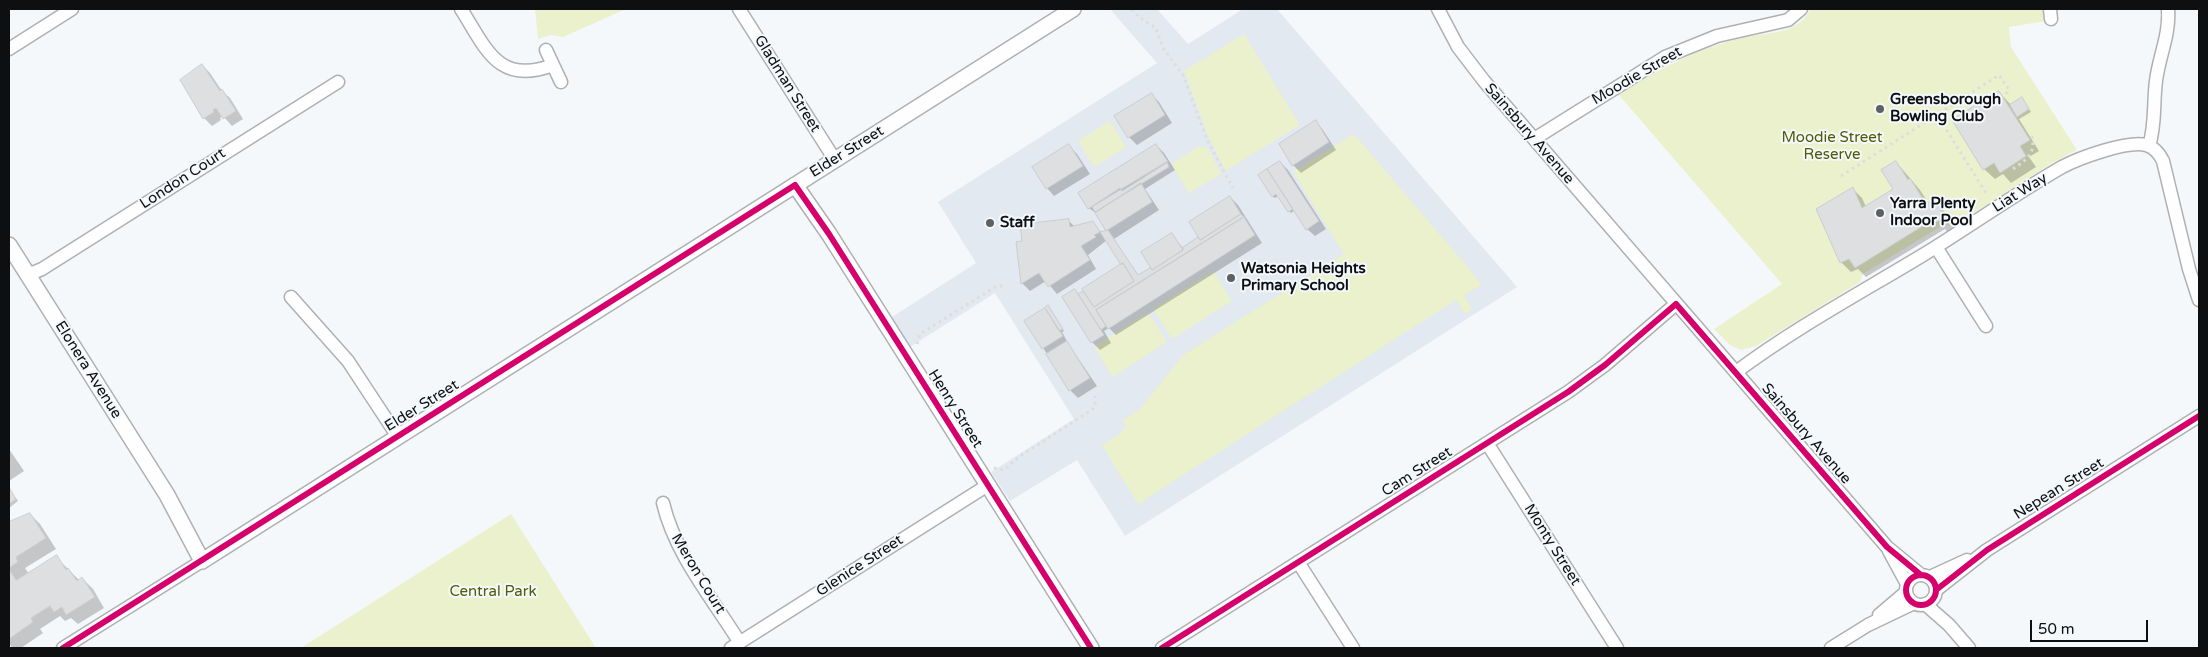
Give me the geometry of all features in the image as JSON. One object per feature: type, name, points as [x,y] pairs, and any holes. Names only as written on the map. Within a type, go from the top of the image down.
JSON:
[{"type":"street","points":[[9,49],[72,9]]},
{"type":"street","points":[[461,9],[486,48],[504,66],[524,72],[535,72],[552,65]]},
{"type":"street","name":"Gladman Street","points":[[739,9],[835,160]]},
{"type":"street","name":"Elder Street","points":[[64,648],[1073,9]]},
{"type":"street","name":"Sainsbury Avenue","points":[[1438,9],[1448,31],[1467,61],[1676,304],[1887,547],[1926,576]]},
{"type":"street","name":"Moodie Street","points":[[1534,139],[1665,57],[1717,36],[1788,20],[1801,9]]},
{"type":"street","points":[[2168,9],[2168,32],[2156,78],[2154,127],[2149,146],[2161,156],[2166,167],[2189,269],[2199,300]]},
{"type":"street","points":[[546,50],[561,82]]},
{"type":"street","name":"London Court","points":[[28,275],[42,269],[338,82]]},
{"type":"street","name":"Liat Way","points":[[1736,372],[1769,347],[1936,247],[2054,172],[2078,159],[2129,145],[2149,146]]},
{"type":"street","name":"Henry Street","points":[[795,186],[829,234],[1092,648]]},
{"type":"street","name":"Elonera Avenue","points":[[9,245],[207,558]]},
{"type":"street","points":[[1936,247],[1986,326]]},
{"type":"street","points":[[291,297],[348,361],[398,437]]},
{"type":"street","name":"Cam Street","points":[[1162,648],[1568,392],[1606,365],[1676,304]]},
{"type":"street","name":"Nepean Street","points":[[1936,592],[1987,550],[2199,416]]},
{"type":"street","name":"Monty Street","points":[[1487,443],[1617,648]]},
{"type":"street","name":"Glenice Street","points":[[736,646],[988,484]]},
{"type":"street","name":"Meron Court","points":[[663,502],[667,519],[679,547],[736,646]]},
{"type":"street","name":"Sainsbury Avenue","points":[[1887,547],[1906,588]]},
{"type":"street","name":"Nepean Street","points":[[1926,576],[1987,550]]},
{"type":"street","points":[[1298,562],[1353,648]]},
{"type":"street","points":[[1868,625],[1906,588],[1913,577],[1926,576],[1936,585],[1936,592],[1950,625]]},
{"type":"street","points":[[1906,588],[1910,600],[1920,604],[1950,625],[1969,648]]},
{"type":"street","points":[[1831,648],[1868,625],[1920,604],[1936,592]]},
{"type":"path","points":[[1132,9],[1139,17],[1156,28],[1163,48],[1183,75],[1207,140],[1233,188]]},
{"type":"path","points":[[1841,176],[2000,75],[2009,90],[2003,97]]},
{"type":"path","points":[[1932,118],[1936,123],[1944,126],[1986,193]]},
{"type":"path","points":[[2013,170],[2030,156],[2033,146],[2032,136]]},
{"type":"path","points":[[916,347],[920,334],[997,286],[1004,286]]},
{"type":"path","points":[[991,467],[1004,470],[1020,456],[1092,410],[1095,406],[1095,396]]},
{"type":"shaded area","name":"Watsonia Heights Primary School","points":[[1110,9],[1157,9],[1188,44],[1243,9],[1277,9],[1517,287],[1125,536],[1077,460],[1010,501],[991,472],[1074,419],[995,293],[910,347],[892,317],[976,263],[938,202],[1157,63]]},
{"type":"green space","points":[[535,9],[626,9],[563,37],[551,35],[538,39]]},
{"type":"green space","name":"Moodie Street Reserve","points":[[1810,9],[2043,9],[2046,21],[2009,27],[2011,47],[2077,150],[2052,163],[1953,226],[1943,225],[1863,274],[1860,282],[1756,346],[1741,350],[1730,345],[1714,329],[1782,284],[1618,94],[1664,68],[1696,53],[1730,41],[1791,28],[1805,17]]},
{"type":"green space","points":[[1244,34],[1300,125],[1225,171],[1207,133],[1184,71]]},
{"type":"green space","points":[[1110,121],[1126,147],[1094,167],[1078,141]]},
{"type":"green space","points":[[1354,134],[1482,284],[1464,296],[1472,309],[1465,314],[1456,300],[1138,504],[1102,445],[1119,435],[1126,426],[1123,420],[1140,409],[1183,355],[1344,254],[1293,172]]},
{"type":"green space","points":[[1199,146],[1208,148],[1221,174],[1189,193],[1171,164]]},
{"type":"green space","points":[[1213,271],[1232,301],[1172,339],[1153,309]]},
{"type":"green space","points":[[1148,312],[1167,342],[1113,377],[1094,347]]},
{"type":"green space","name":"Central Park","points":[[511,514],[596,648],[301,648]]},
{"type":"building","points":[[202,64],[220,91],[222,89],[236,111],[223,119],[216,108],[213,110],[214,112],[203,119],[180,80]]},
{"type":"building","name":"Greensborough Bowling Club","points":[[1999,91],[2030,140],[2020,146],[2026,156],[2000,173],[1994,163],[1983,170],[1952,120]]},
{"type":"building","points":[[1152,93],[1165,115],[1128,138],[1114,116]]},
{"type":"building","points":[[2022,97],[2029,109],[2017,117],[2010,105]]},
{"type":"building","points":[[1316,120],[1329,142],[1292,166],[1279,144]]},
{"type":"building","points":[[1069,144],[1083,166],[1046,189],[1032,167]]},
{"type":"building","points":[[1156,144],[1168,162],[1122,191],[1120,188],[1088,209],[1078,193]]},
{"type":"building","points":[[1280,161],[1319,221],[1306,230],[1267,169]]},
{"type":"building","name":"Yarra Plenty Indoor Pool","points":[[1896,161],[1908,180],[1910,178],[1926,204],[1934,199],[1945,217],[1936,222],[1934,219],[1855,268],[1849,259],[1840,263],[1816,209],[1853,187],[1862,208],[1893,189],[1881,170]]},
{"type":"building","points":[[1167,162],[1169,167],[1095,212],[1092,207]]},
{"type":"building","points":[[1267,169],[1293,209],[1288,212],[1276,194],[1272,197],[1258,175]]},
{"type":"building","points":[[1141,183],[1152,202],[1106,231],[1095,213]]},
{"type":"building","points":[[1230,196],[1241,214],[1200,240],[1189,222]]},
{"type":"building","points":[[1241,214],[1244,217],[1096,310],[1106,326],[1101,330],[1078,294],[1083,291],[1094,307],[1134,281],[1123,263],[1121,265],[1100,232],[1108,230],[1138,275],[1150,268],[1152,270],[1183,250],[1183,247],[1198,237],[1200,240]]},
{"type":"building","points":[[1244,217],[1255,235],[1108,329],[1096,310]]},
{"type":"building","points":[[1069,219],[1070,227],[1093,221],[1100,232],[1094,235],[1096,237],[1081,246],[1090,260],[1048,287],[1039,273],[1021,284],[1016,242],[1022,241],[1020,225]]},
{"type":"building","points":[[1172,233],[1183,250],[1152,270],[1141,252]]},
{"type":"building","points":[[1123,263],[1134,281],[1094,307],[1082,289]]},
{"type":"building","points":[[1075,289],[1104,335],[1091,343],[1062,297]]},
{"type":"building","points":[[1048,305],[1063,329],[1059,331],[1045,308]]},
{"type":"building","points":[[1045,308],[1063,336],[1042,349],[1024,321]]},
{"type":"building","points":[[1067,341],[1090,378],[1069,391],[1046,354]]},
{"type":"building","points":[[9,487],[16,499],[9,504]]},
{"type":"building","points":[[30,513],[46,538],[16,557],[18,562],[9,568],[9,522]]},
{"type":"building","points":[[57,555],[66,570],[68,568],[77,581],[82,577],[95,597],[66,615],[62,607],[54,612],[50,606],[31,618],[33,622],[9,639],[9,569],[16,580]]},
{"type":"cycle path","points":[[63,648],[795,185],[829,234],[1091,648]]},
{"type":"cycle path","points":[[1162,648],[1568,392],[1605,365],[1676,304],[1887,547],[1921,575]]},
{"type":"cycle path","points":[[1936,590],[1987,550],[2199,416]]},
{"type":"cycle path","points":[[1921,575],[1932,579],[1936,590],[1932,601],[1921,605],[1910,601],[1906,590],[1910,579],[1921,575]]},
{"type":"place","name":"Greensborough Bowling Club","points":[[1880,109]]},
{"type":"place","name":"Yarra Plenty Indoor Pool","points":[[1880,213]]},
{"type":"place","name":"Staff","points":[[990,223]]},
{"type":"place","name":"Watsonia Heights Primary School","points":[[1231,278]]}]
